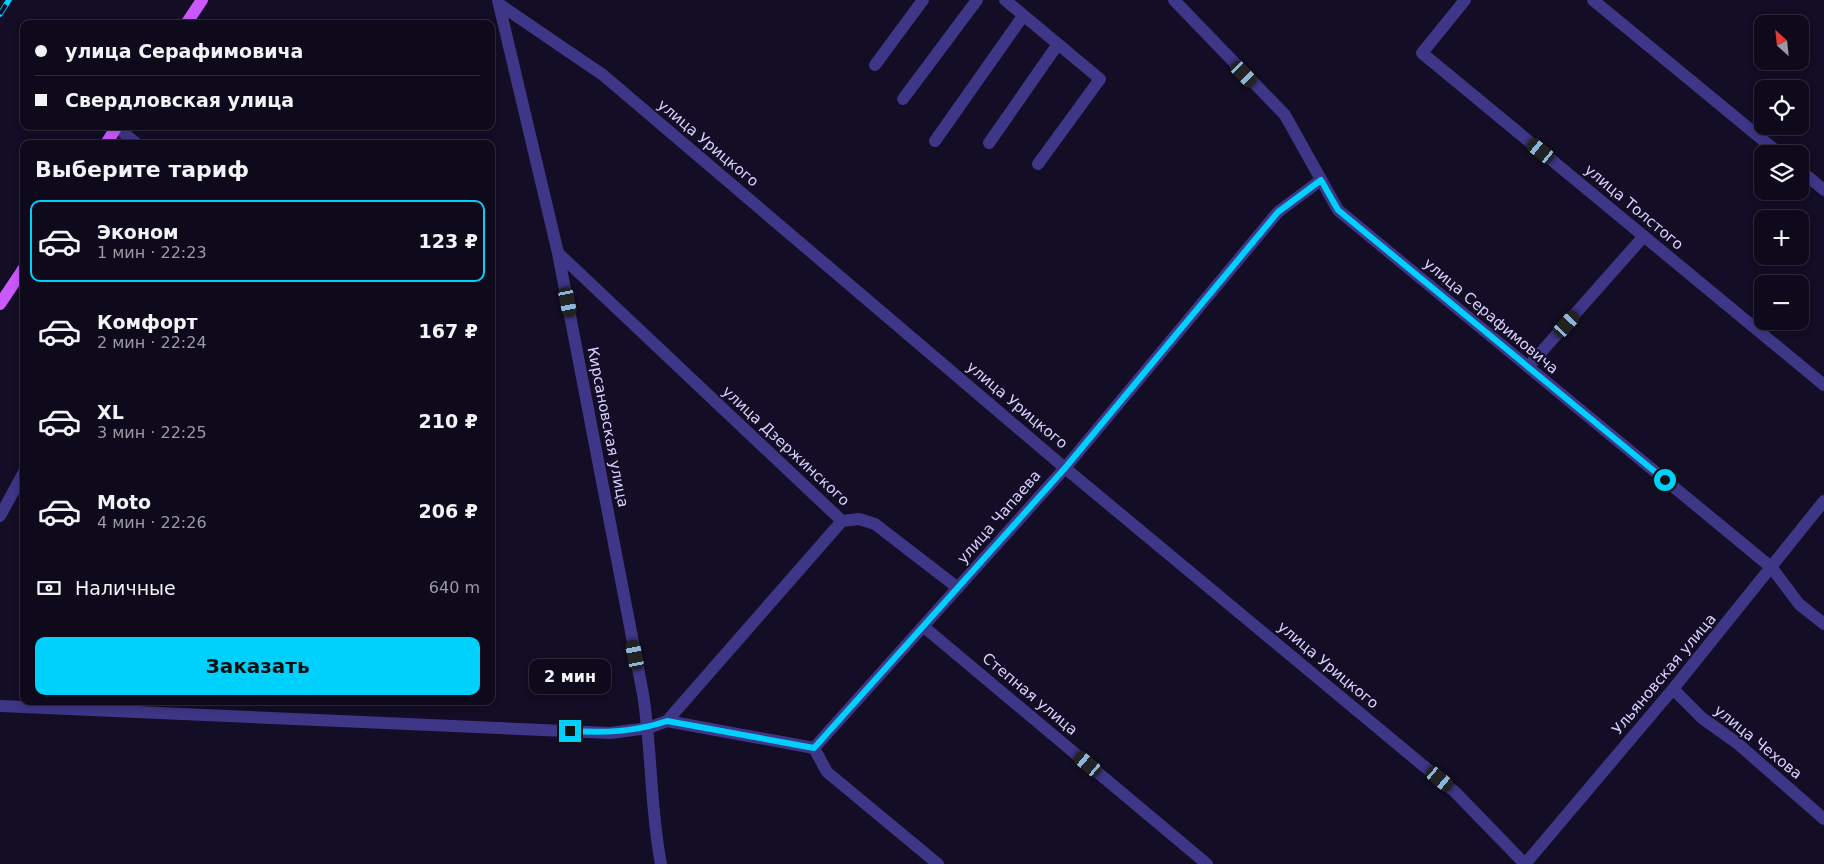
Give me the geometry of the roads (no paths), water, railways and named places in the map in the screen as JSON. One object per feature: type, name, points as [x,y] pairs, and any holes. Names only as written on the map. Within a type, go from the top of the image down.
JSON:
[{"type":"main road","points":[[189,20],[202,0]]},
{"type":"main road","points":[[0,304],[20,274]]},
{"type":"street","points":[[875,64],[922,0]]},
{"type":"street","points":[[903,99],[977,0]]},
{"type":"street","points":[[1005,0],[1100,79],[1038,164]]},
{"type":"street","name":"улица Серафимовича","points":[[1174,0],[1285,116],[1338,210],[1772,568],[1799,604],[1824,624]]},
{"type":"street","name":"улица Толстого","points":[[1465,0],[1422,53],[1824,385]]},
{"type":"street","points":[[1593,0],[1769,145]]},
{"type":"street","name":"Кирсановская улица","points":[[499,2],[558,253],[648,728],[656,839],[662,864]]},
{"type":"street","name":"улица Урицкого","points":[[499,2],[604,75],[1065,468],[1456,792],[1525,864]]},
{"type":"street","points":[[935,141],[1023,16]]},
{"type":"street","points":[[989,143],[1058,44]]},
{"type":"street","points":[[121,130],[132,140]]},
{"type":"street","points":[[1809,178],[1824,190]]},
{"type":"street","name":"улица Чапаева","points":[[814,748],[1065,468],[1278,212],[1321,180]]},
{"type":"street","points":[[1528,367],[1644,236]]},
{"type":"street","name":"улица Дзержинского","points":[[558,253],[842,521],[667,721]]},
{"type":"street","points":[[0,516],[20,479]]},
{"type":"street","name":"Ульяновская улица","points":[[1525,864],[1673,689],[1824,501]]},
{"type":"street","points":[[842,521],[859,519],[875,524],[958,588]]},
{"type":"street","name":"Степная улица","points":[[924,627],[1207,864]]},
{"type":"street","name":"улица Чехова","points":[[1673,689],[1702,718],[1737,743],[1824,819]]},
{"type":"street","points":[[0,706],[610,733],[648,728],[667,721],[814,748],[827,772],[938,864]]},
{"type":"railway","points":[[0,14],[9,0]]}]
